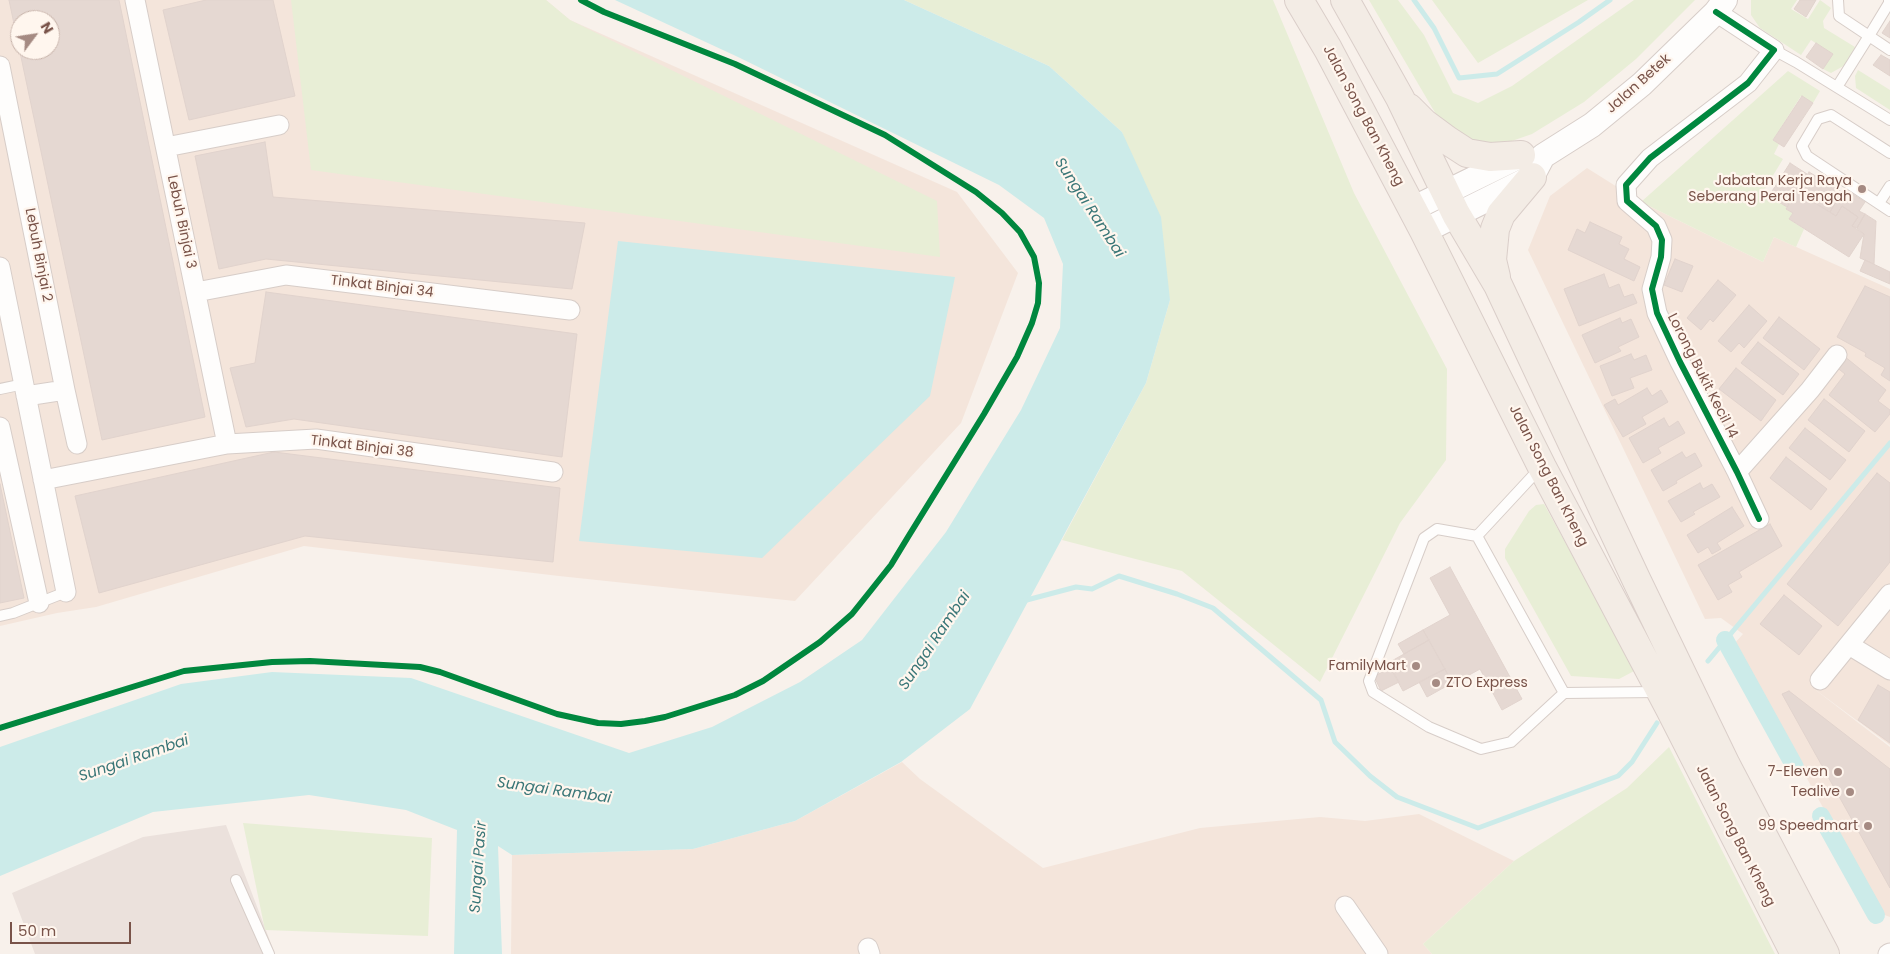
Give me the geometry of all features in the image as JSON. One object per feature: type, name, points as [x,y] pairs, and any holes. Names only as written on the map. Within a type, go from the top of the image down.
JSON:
[{"type":"main road","name":"Jalan Song Ban Kheng","points":[[1299,0],[1328,49],[1418,220],[1542,467],[1662,692],[1795,954]]},
{"type":"main road","name":"Jalan Song Ban Kheng","points":[[1345,0],[1355,14],[1400,98],[1450,203],[1498,285],[1726,765],[1825,954]]},
{"type":"main road","points":[[1400,98],[1424,123],[1467,153],[1532,162],[1495,229],[1492,260],[1498,285]]},
{"type":"street","name":"Lebuh Binjai 3","points":[[141,1],[166,147],[226,444]]},
{"type":"street","name":"Jalan Betek","points":[[1418,220],[1532,162],[1592,125],[1642,84],[1720,6]]},
{"type":"street","points":[[1720,6],[1774,50]]},
{"type":"street","name":"Lorong Bukit Kecil 14","points":[[1759,519],[1657,313],[1652,289],[1661,257],[1662,240],[1656,226],[1627,201],[1626,185],[1650,158],[1748,83],[1774,50]]},
{"type":"street","name":"Lebuh Binjai 2","points":[[0,66],[65,390],[78,444]]},
{"type":"street","points":[[166,147],[279,125]]},
{"type":"street","points":[[0,267],[66,592]]},
{"type":"street","name":"Tinkat Binjai 34","points":[[196,292],[286,275],[570,310]]},
{"type":"street","points":[[1737,472],[1810,390],[1837,355]]},
{"type":"street","points":[[25,390],[65,390]]},
{"type":"street","points":[[0,427],[39,603]]},
{"type":"street","name":"Tinkat Binjai 38","points":[[43,480],[226,444],[316,439],[553,472]]},
{"type":"street","points":[[1820,680],[1890,594]]},
{"type":"street","points":[[1849,645],[1890,670]]},
{"type":"street","points":[[1345,906],[1378,954]]},
{"type":"lane","points":[[1838,0],[1838,16],[1890,50]]},
{"type":"lane","points":[[1837,86],[1889,3],[1888,0]]},
{"type":"lane","points":[[1774,50],[1837,86],[1890,120]]},
{"type":"lane","points":[[1890,153],[1831,115],[1818,119],[1802,146],[1807,156],[1890,211]]},
{"type":"lane","points":[[1879,203],[1890,186]]},
{"type":"lane","points":[[0,389],[25,390]]},
{"type":"lane","points":[[1477,536],[1542,467]]},
{"type":"lane","points":[[1477,536],[1437,529],[1424,538],[1369,681],[1373,692],[1429,727],[1481,749],[1511,742],[1564,693],[1662,692]]},
{"type":"lane","points":[[1477,536],[1564,693]]},
{"type":"lane","points":[[0,616],[13,613],[66,592]]},
{"type":"lane","points":[[236,880],[269,954]]},
{"type":"shaded area","points":[[0,0],[546,0],[570,20],[957,192],[1018,273],[961,423],[795,601],[304,546],[96,607],[57,613],[0,626]]},
{"type":"shaded area","points":[[1587,168],[1641,202],[1763,262],[1774,237],[1890,289],[1890,745],[1809,685],[1890,747],[1890,917],[1882,914],[1733,645],[1743,634],[1721,618],[1705,619],[1528,250],[1550,196]]},
{"type":"shaded area","points":[[902,762],[920,779],[1043,868],[1200,828],[1320,817],[1365,821],[1419,814],[1514,861],[1423,944],[1432,954],[511,954],[512,855],[693,849],[795,821]]},
{"type":"shaded area","points":[[226,825],[275,954],[35,954],[12,893],[143,837]]},
{"type":"green space","points":[[291,0],[546,0],[570,20],[937,201],[940,257],[311,170]]},
{"type":"green space","points":[[904,0],[1273,0],[1354,193],[1447,369],[1446,460],[1400,523],[1320,682],[1182,571],[1062,540],[1146,383],[1170,300],[1122,132],[1049,66]]},
{"type":"green space","points":[[1369,0],[1398,0],[1424,35],[1453,93],[1478,103],[1512,86],[1634,0],[1695,0],[1636,59],[1584,102],[1532,134],[1509,142],[1487,145],[1466,139],[1437,116]]},
{"type":"green space","points":[[1432,0],[1588,0],[1478,63]]},
{"type":"green space","points":[[1751,0],[1797,0],[1791,9],[1808,19],[1820,0],[1831,8],[1823,21],[1824,28],[1855,47],[1847,64],[1831,73],[1823,69],[1832,54],[1811,40],[1801,55],[1760,28],[1751,15]]},
{"type":"green space","points":[[1858,70],[1890,90],[1890,110],[1856,88],[1855,76]]},
{"type":"green space","points":[[1788,71],[1820,91],[1813,103],[1801,96],[1773,140],[1779,144],[1774,154],[1783,159],[1763,192],[1787,207],[1786,209],[1793,213],[1789,219],[1804,229],[1796,247],[1774,237],[1763,262],[1641,202]]},
{"type":"green space","points":[[1544,504],[1636,670],[1619,679],[1571,676],[1505,558],[1505,549],[1529,511],[1536,505]]},
{"type":"green space","points":[[1669,747],[1775,954],[1432,954],[1423,944],[1514,861],[1627,788]]},
{"type":"green space","points":[[243,823],[432,838],[428,936],[265,930]]},
{"type":"water","points":[[615,0],[904,0],[1049,66],[1122,132],[1161,217],[1170,300],[1146,383],[970,709],[901,762],[795,821],[693,849],[512,855],[498,846],[502,954],[454,954],[457,830],[406,810],[309,795],[153,812],[0,876],[0,747],[181,684],[272,672],[411,678],[629,753],[712,727],[800,682],[862,640],[946,532],[1021,410],[1060,328],[1063,264],[1044,218],[999,185],[738,57]]},
{"type":"water","points":[[618,241],[955,277],[930,396],[762,558],[579,541]]},
{"type":"building","points":[[9,0],[119,0],[205,417],[102,440],[22,60],[60,60],[60,10],[11,10]]},
{"type":"building","points":[[206,0],[273,0],[295,96],[189,120],[163,10]]},
{"type":"building","points":[[1800,0],[1816,0],[1806,17],[1794,9]]},
{"type":"building","points":[[1890,21],[1890,38],[1882,33]]},
{"type":"building","points":[[1816,43],[1833,54],[1823,69],[1806,57]]},
{"type":"building","points":[[1881,55],[1890,60],[1890,76],[1873,65]]},
{"type":"building","points":[[1802,96],[1813,103],[1784,147],[1773,140]]},
{"type":"building","points":[[265,142],[273,197],[585,223],[572,289],[266,259],[219,269],[195,156]]},
{"type":"building","points":[[1790,163],[1807,174],[1787,207],[1769,196]]},
{"type":"building","points":[[1809,172],[1842,192],[1830,212],[1797,192]]},
{"type":"building","points":[[1797,192],[1836,216],[1842,206],[1858,217],[1852,226],[1864,234],[1849,257],[1789,219],[1793,213],[1786,209]]},
{"type":"building","points":[[1851,193],[1865,202],[1859,211],[1865,214],[1857,228],[1852,226],[1858,217],[1842,206],[1836,216],[1830,212],[1839,197],[1845,201]]},
{"type":"building","points":[[1865,214],[1876,221],[1874,264],[1860,258],[1864,234],[1857,228]]},
{"type":"building","points":[[1590,222],[1622,237],[1619,244],[1629,249],[1624,259],[1640,267],[1634,281],[1568,250],[1577,229],[1585,233]]},
{"type":"building","points":[[1675,259],[1693,266],[1682,292],[1664,285]]},
{"type":"building","points":[[1865,260],[1890,272],[1890,284],[1860,271]]},
{"type":"building","points":[[1604,274],[1609,288],[1619,284],[1624,297],[1633,294],[1637,303],[1579,326],[1564,289]]},
{"type":"building","points":[[1718,280],[1736,295],[1713,322],[1710,319],[1701,330],[1687,318]]},
{"type":"building","points":[[1865,286],[1890,297],[1890,381],[1881,375],[1885,368],[1865,356],[1866,353],[1837,337]]},
{"type":"building","points":[[266,292],[577,334],[562,457],[294,419],[246,427],[230,368],[255,363]]},
{"type":"building","points":[[1749,305],[1767,321],[1744,348],[1739,343],[1731,352],[1718,341]]},
{"type":"building","points":[[1779,317],[1820,349],[1804,370],[1763,338]]},
{"type":"building","points":[[1620,318],[1622,323],[1631,319],[1639,337],[1618,347],[1621,351],[1595,363],[1582,335]]},
{"type":"building","points":[[1758,342],[1799,374],[1783,395],[1741,363]]},
{"type":"building","points":[[1631,354],[1634,360],[1646,355],[1652,370],[1630,378],[1634,388],[1612,396],[1600,366]]},
{"type":"building","points":[[1844,356],[1886,390],[1878,401],[1890,410],[1890,414],[1875,432],[1829,395],[1845,374],[1835,366]]},
{"type":"building","points":[[1736,368],[1776,400],[1761,421],[1719,389]]},
{"type":"building","points":[[1647,388],[1652,396],[1661,390],[1668,402],[1642,417],[1646,424],[1623,437],[1604,405],[1615,399],[1618,405]]},
{"type":"building","points":[[1824,399],[1865,431],[1849,452],[1808,420]]},
{"type":"building","points":[[1664,418],[1669,427],[1678,421],[1685,433],[1658,448],[1661,453],[1643,463],[1629,438]]},
{"type":"building","points":[[1805,428],[1846,460],[1830,480],[1789,448]]},
{"type":"building","points":[[274,452],[560,488],[553,562],[305,536],[99,593],[75,496]]},
{"type":"building","points":[[1682,452],[1686,458],[1695,453],[1702,466],[1663,491],[1651,470]]},
{"type":"building","points":[[1786,457],[1827,489],[1811,510],[1770,478]]},
{"type":"building","points":[[1877,473],[1890,483],[1890,562],[1838,626],[1787,584]]},
{"type":"building","points":[[1700,483],[1703,489],[1712,484],[1720,497],[1693,512],[1695,514],[1681,522],[1668,501]]},
{"type":"building","points":[[0,484],[24,598],[0,603]]},
{"type":"building","points":[[1732,507],[1744,526],[1717,543],[1721,549],[1712,554],[1708,547],[1698,553],[1687,535]]},
{"type":"building","points":[[1770,524],[1782,546],[1739,572],[1742,577],[1728,585],[1732,592],[1718,600],[1698,565]]},
{"type":"building","points":[[1450,567],[1522,699],[1502,710],[1480,669],[1453,684],[1423,630],[1450,615],[1430,578]]},
{"type":"building","points":[[1784,595],[1822,626],[1799,655],[1760,624]]},
{"type":"building","points":[[1423,630],[1429,640],[1404,654],[1398,644]]},
{"type":"building","name":"FamilyMart","points":[[1429,640],[1445,669],[1403,691],[1388,663]]},
{"type":"building","points":[[1391,668],[1399,682],[1381,691],[1374,676]]},
{"type":"building","name":"ZTO Express","points":[[1445,669],[1452,683],[1427,697],[1419,682]]},
{"type":"building","points":[[1878,685],[1890,692],[1890,743],[1858,720]]},
{"type":"building","points":[[1789,691],[1890,769],[1890,888],[1782,694]]},
{"type":"waterway","points":[[1414,0],[1434,28],[1459,78],[1497,74],[1610,0]]},
{"type":"waterway","points":[[1708,661],[1890,443]]},
{"type":"waterway","points":[[1023,601],[1076,587],[1092,589],[1119,576],[1177,594],[1213,608],[1321,700],[1335,742],[1370,776],[1397,797],[1478,828],[1618,776],[1632,762],[1657,723]]},
{"type":"waterway","points":[[1725,640],[1795,767]]},
{"type":"waterway","points":[[1821,816],[1876,915]]},
{"type":"cycle path","points":[[0,728],[184,671],[272,662],[310,661],[420,667],[440,672],[557,714],[598,723],[621,724],[645,721],[665,717],[735,695],[763,681],[820,642],[852,614],[872,589],[891,565],[1017,357],[1032,323],[1038,303],[1039,283],[1034,257],[1020,232],[1002,213],[976,192],[885,135],[735,64],[604,12],[581,0]]},
{"type":"cycle path","points":[[1716,12],[1774,50],[1748,83],[1650,158],[1626,185],[1627,201],[1656,226],[1662,240],[1661,257],[1652,289],[1657,313],[1759,519]]},
{"type":"place","name":"Jabatan Kerja Raya Seberang Perai Tengah","points":[[1862,189]]},
{"type":"place","name":"FamilyMart","points":[[1416,666]]},
{"type":"place","name":"ZTO Express","points":[[1436,683]]},
{"type":"place","name":"7-Eleven","points":[[1838,772]]},
{"type":"place","name":"Tealive","points":[[1850,792]]},
{"type":"place","name":"99 Speedmart","points":[[1868,826]]},
{"type":"water label","name":"Sungai Rambai","points":[[1089,208]]},
{"type":"water label","name":"Sungai Rambai","points":[[935,641]]},
{"type":"water label","name":"Sungai Rambai","points":[[134,759]]},
{"type":"water label","name":"Sungai Rambai","points":[[554,791]]},
{"type":"water label","name":"Sungai Pasir","points":[[479,867]]}]
